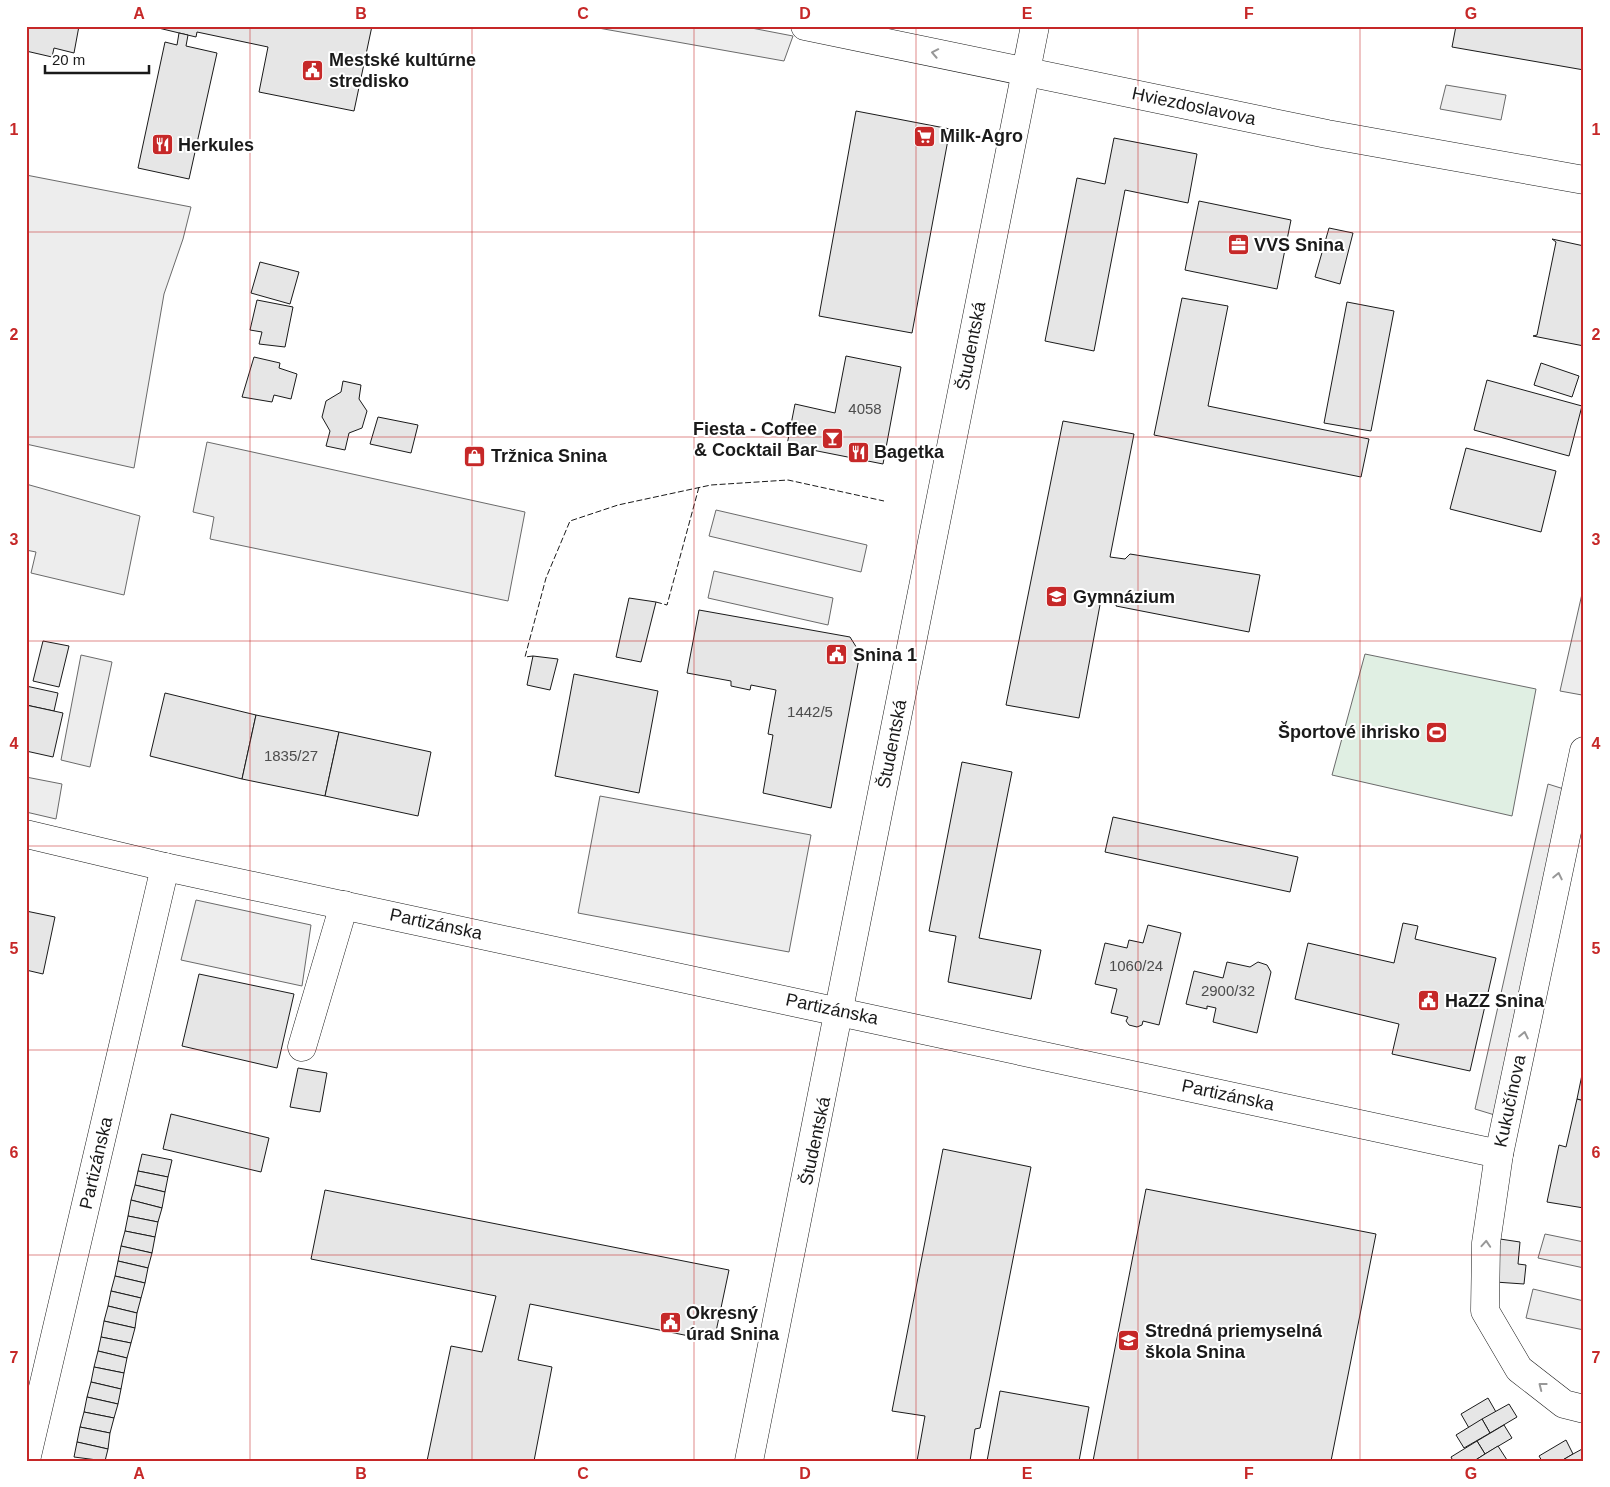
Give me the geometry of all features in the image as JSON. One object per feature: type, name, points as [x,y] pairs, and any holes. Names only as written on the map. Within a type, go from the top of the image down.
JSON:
[{"type":"street","name":"Hviezdoslavova","points":[[805,26],[1327,134],[1584,180]]},
{"type":"street","name":"Študentská","points":[[749,1461],[841,1011],[939,501],[1035,26]]},
{"type":"street","name":"Kukučínova","points":[[1584,751],[1499,1154],[1486,1243],[1485,1311],[1519,1369],[1564,1404],[1584,1409]]},
{"type":"street","name":"Partizánska","points":[[26,834],[165,867],[1499,1154]]},
{"type":"street","name":"Partizánska","points":[[26,1460],[165,867]]},
{"type":"street","points":[[302,1046],[344,905]]},
{"type":"green space","name":"Športové ihrisko","points":[[1365,654],[1536,689],[1512,816],[1332,775]]},
{"type":"shaded area","points":[[587,26],[741,26],[793,36],[784,61]]},
{"type":"shaded area","points":[[1446,85],[1506,95],[1501,120],[1440,109]]},
{"type":"shaded area","points":[[26,175],[191,207],[183,239],[164,294],[134,468],[26,444]]},
{"type":"shaded area","points":[[207,442],[525,512],[508,601],[210,539],[214,517],[193,512]]},
{"type":"shaded area","points":[[26,484],[140,516],[124,595],[31,573],[36,552],[26,550]]},
{"type":"shaded area","points":[[716,510],[867,545],[861,572],[709,536]]},
{"type":"shaded area","points":[[714,571],[833,598],[828,625],[708,598]]},
{"type":"shaded area","points":[[1584,585],[1584,689],[1582,695],[1560,691]]},
{"type":"shaded area","points":[[81,655],[112,662],[90,767],[61,760]]},
{"type":"shaded area","points":[[26,777],[62,784],[56,819],[26,812]]},
{"type":"shaded area","points":[[1548,784],[1567,790],[1498,1116],[1475,1109]]},
{"type":"shaded area","points":[[600,796],[811,835],[789,952],[578,913]]},
{"type":"shaded area","points":[[196,900],[311,925],[302,986],[181,960]]},
{"type":"shaded area","points":[[1545,1234],[1584,1242],[1584,1268],[1538,1258]]},
{"type":"shaded area","points":[[1533,1289],[1584,1301],[1584,1330],[1526,1318]]},
{"type":"building","points":[[26,26],[79,26],[74,53],[54,48],[52,57],[26,51]]},
{"type":"building","name":"Mestské kultúrne stredisko","points":[[150,26],[372,26],[354,111],[259,92],[268,47],[197,32],[196,37]]},
{"type":"building","points":[[1456,26],[1584,26],[1584,70],[1452,47]]},
{"type":"building","points":[[179,33],[188,35],[186,46],[217,53],[189,179],[138,168],[165,42],[177,45]]},
{"type":"building","points":[[856,111],[950,129],[912,333],[819,316]]},
{"type":"building","points":[[1114,138],[1197,154],[1188,203],[1125,190],[1094,351],[1045,341],[1077,178],[1105,184]]},
{"type":"building","name":"VVS Snina","points":[[1199,201],[1291,220],[1277,289],[1185,270]]},
{"type":"building","points":[[1329,228],[1353,233],[1340,284],[1315,277]]},
{"type":"building","points":[[1552,239],[1584,246],[1584,346],[1533,336],[1537,335],[1556,242]]},
{"type":"building","points":[[260,262],[299,272],[290,304],[251,293]]},
{"type":"building","points":[[1182,298],[1228,306],[1208,406],[1369,439],[1361,477],[1154,435]]},
{"type":"building","points":[[257,300],[293,307],[285,347],[259,344],[262,332],[250,330]]},
{"type":"building","points":[[1347,302],[1394,311],[1371,431],[1324,423]]},
{"type":"building","points":[[846,356],[901,367],[883,464],[787,445],[795,404],[835,413]]},
{"type":"building","points":[[254,357],[280,363],[279,368],[297,374],[291,399],[274,395],[272,402],[242,397]]},
{"type":"building","points":[[1541,363],[1579,376],[1572,397],[1534,385]]},
{"type":"building","points":[[1487,380],[1582,406],[1569,456],[1474,430]]},
{"type":"building","points":[[343,381],[361,385],[359,399],[367,411],[362,428],[349,433],[345,450],[326,446],[330,431],[322,417],[326,401],[341,392]]},
{"type":"building","points":[[378,417],[418,425],[411,453],[370,444]]},
{"type":"building","points":[[1063,421],[1134,434],[1110,557],[1125,559],[1130,554],[1260,575],[1249,632],[1116,606],[1118,597],[1102,594],[1079,718],[1006,705]]},
{"type":"building","points":[[1466,448],[1556,471],[1541,532],[1450,509]]},
{"type":"building","points":[[629,598],[656,602],[641,662],[616,657]]},
{"type":"building","points":[[699,610],[850,637],[860,653],[831,808],[763,793],[773,735],[768,734],[776,690],[751,685],[750,690],[731,686],[731,681],[687,673]]},
{"type":"building","points":[[43,641],[69,646],[59,687],[33,681]]},
{"type":"building","points":[[533,656],[558,659],[550,690],[527,685]]},
{"type":"building","points":[[574,674],[658,691],[639,793],[555,776]]},
{"type":"building","points":[[26,686],[58,693],[54,711],[26,705]]},
{"type":"building","points":[[165,693],[256,715],[242,779],[150,756]]},
{"type":"building","points":[[26,705],[63,713],[53,757],[26,751]]},
{"type":"building","points":[[256,715],[339,732],[325,796],[242,779]]},
{"type":"building","points":[[339,732],[431,752],[418,816],[325,796]]},
{"type":"building","points":[[962,762],[1012,772],[979,938],[1041,950],[1031,999],[948,982],[956,936],[929,931]]},
{"type":"building","points":[[1113,817],[1298,857],[1290,892],[1105,852]]},
{"type":"building","points":[[26,911],[55,917],[43,974],[26,970]]},
{"type":"building","points":[[1403,923],[1418,926],[1415,939],[1496,958],[1470,1071],[1392,1054],[1399,1024],[1295,999],[1308,943],[1394,963]]},
{"type":"building","points":[[1148,925],[1181,933],[1159,1025],[1143,1021],[1142,1025],[1137,1027],[1129,1025],[1126,1021],[1128,1017],[1111,1013],[1117,989],[1095,984],[1105,943],[1127,948],[1129,940],[1143,943]]},
{"type":"building","points":[[1227,962],[1250,967],[1258,962],[1267,965],[1271,972],[1257,1033],[1213,1022],[1216,1008],[1207,1006],[1207,1009],[1186,1004],[1194,971],[1223,978]]},
{"type":"building","points":[[199,974],[294,994],[277,1068],[182,1046]]},
{"type":"building","points":[[1584,1065],[1584,1101],[1577,1099]]},
{"type":"building","points":[[298,1068],[327,1073],[320,1112],[290,1107]]},
{"type":"building","points":[[1577,1099],[1584,1101],[1584,1208],[1547,1202],[1559,1145],[1566,1147]]},
{"type":"building","points":[[171,1114],[269,1138],[261,1172],[163,1149]]},
{"type":"building","points":[[943,1149],[1031,1167],[980,1428],[975,1429],[970,1461],[917,1461],[925,1416],[892,1411]]},
{"type":"building","points":[[142,1154],[172,1160],[168,1177],[138,1171]]},
{"type":"building","points":[[138,1171],[168,1177],[165,1192],[135,1185]]},
{"type":"building","points":[[135,1185],[165,1192],[162,1208],[131,1200]]},
{"type":"building","points":[[1146,1189],[1376,1234],[1331,1461],[1093,1461]]},
{"type":"building","name":"Okresný úrad Snina","points":[[325,1190],[729,1270],[714,1341],[530,1304],[518,1360],[552,1367],[534,1461],[427,1461],[451,1346],[482,1352],[496,1296],[311,1259]]},
{"type":"building","points":[[131,1200],[162,1208],[158,1222],[128,1216]]},
{"type":"building","points":[[128,1216],[158,1222],[155,1237],[125,1231]]},
{"type":"building","points":[[125,1231],[155,1237],[152,1253],[121,1246]]},
{"type":"building","points":[[1500,1239],[1520,1242],[1518,1264],[1526,1265],[1524,1284],[1495,1282]]},
{"type":"building","points":[[121,1246],[152,1253],[148,1268],[118,1261]]},
{"type":"building","points":[[118,1261],[148,1268],[145,1283],[115,1276]]},
{"type":"building","points":[[115,1276],[145,1283],[141,1298],[111,1291]]},
{"type":"building","points":[[111,1291],[141,1298],[137,1313],[108,1306]]},
{"type":"building","points":[[108,1306],[137,1313],[135,1328],[104,1321]]},
{"type":"building","points":[[104,1321],[135,1328],[131,1343],[101,1337]]},
{"type":"building","points":[[101,1337],[131,1343],[127,1358],[98,1351]]},
{"type":"building","points":[[98,1351],[127,1358],[124,1373],[94,1367]]},
{"type":"building","points":[[94,1367],[124,1373],[121,1389],[91,1382]]},
{"type":"building","points":[[91,1382],[121,1389],[118,1404],[87,1397]]},
{"type":"building","points":[[1000,1391],[1089,1407],[1079,1461],[987,1461]]},
{"type":"building","points":[[87,1397],[118,1404],[114,1418],[84,1412]]},
{"type":"building","points":[[1488,1398],[1496,1412],[1469,1428],[1461,1414]]},
{"type":"building","points":[[1509,1404],[1517,1417],[1490,1433],[1482,1419]]},
{"type":"building","points":[[84,1412],[114,1418],[110,1433],[80,1427]]},
{"type":"building","points":[[1482,1419],[1490,1433],[1464,1448],[1456,1435]]},
{"type":"building","points":[[1504,1425],[1512,1438],[1485,1454],[1477,1441]]},
{"type":"building","points":[[80,1427],[110,1433],[108,1449],[77,1442]]},
{"type":"building","points":[[1566,1440],[1573,1454],[1561,1461],[1542,1461],[1539,1456]]},
{"type":"building","points":[[1477,1441],[1485,1454],[1474,1461],[1453,1461],[1451,1457]]},
{"type":"building","points":[[77,1442],[108,1449],[105,1461],[74,1457]]},
{"type":"building","points":[[1498,1446],[1507,1460],[1474,1461],[1485,1454]]},
{"type":"building","points":[[1584,1448],[1584,1461],[1561,1461],[1573,1454]]},
{"type":"fence","points":[[533,656],[525,657],[546,578],[570,521],[618,505],[711,485],[788,480],[884,501]]},
{"type":"fence","points":[[656,602],[667,605],[699,487]]},
{"type":"place","name":"Mestské kultúrne stredisko","points":[[313,70]]},
{"type":"place","name":"Milk-Agro","points":[[924,136]]},
{"type":"place","name":"Herkules","points":[[162,145]]},
{"type":"place","name":"VVS Snina","points":[[1238,245]]},
{"type":"place","name":"Fiesta - Coffee & Cocktail Bar","points":[[833,439]]},
{"type":"place","name":"Bagetka","points":[[858,452]]},
{"type":"place","name":"Tržnica Snina","points":[[475,456]]},
{"type":"place","name":"Gymnázium","points":[[1057,597]]},
{"type":"place","name":"Snina 1","points":[[837,655]]},
{"type":"place","name":"Športové ihrisko","points":[[1436,732]]},
{"type":"place","name":"HaZZ Snina","points":[[1429,1001]]},
{"type":"place","name":"Okresný úrad Snina","points":[[670,1323]]},
{"type":"place","name":"Stredná priemyselná škola Snina","points":[[1129,1341]]}]
